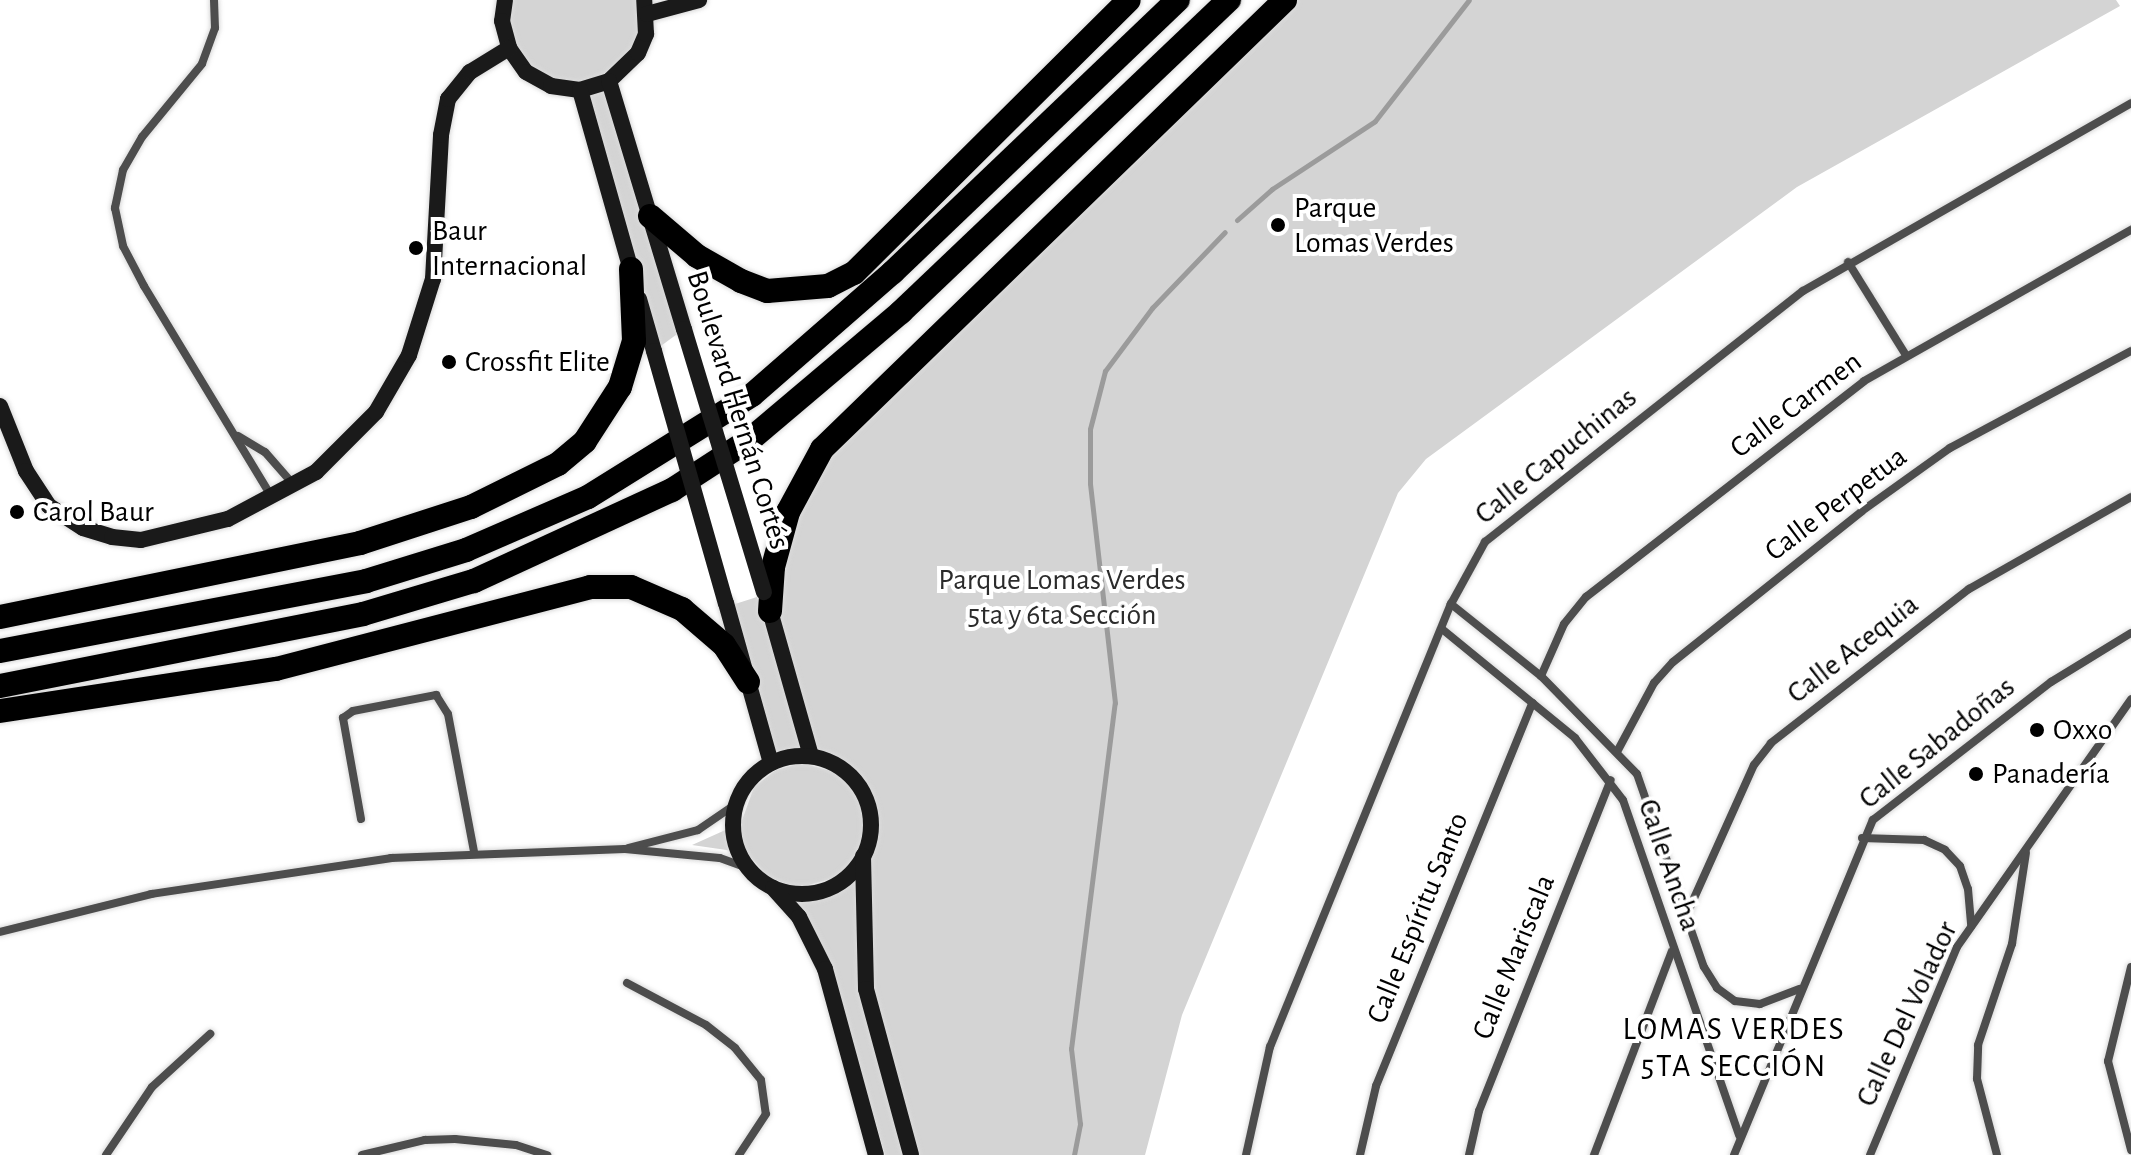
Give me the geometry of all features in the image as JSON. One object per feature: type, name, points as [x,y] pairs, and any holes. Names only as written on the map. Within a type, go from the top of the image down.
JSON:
[{"type":"highway","points":[[650,216],[697,256],[741,281],[767,291],[828,286],[854,273],[1129,0]]},
{"type":"highway","points":[[0,651],[366,581],[466,550],[588,497],[752,395],[893,272],[1178,0]]},
{"type":"highway","points":[[0,686],[363,614],[474,581],[672,490],[752,438],[901,312],[1229,0]]},
{"type":"highway","points":[[767,601],[788,512],[822,449],[1285,0]]},
{"type":"highway","points":[[0,617],[360,543],[471,507],[558,464],[585,441],[620,387],[634,341],[631,269]]},
{"type":"highway","points":[[0,711],[276,669],[590,587],[631,587],[682,609],[705,625],[748,682]]},
{"type":"main road","points":[[505,0],[502,21],[509,48],[526,72],[551,86],[580,90],[609,81],[638,53],[646,7],[699,0]]},
{"type":"main road","points":[[0,406],[35,487],[49,506],[83,528],[141,540],[199,528],[272,499],[294,486],[357,434],[409,355],[433,279],[439,150],[448,99],[470,72],[509,48]]},
{"type":"main road","name":"Boulevard Hernán Cortés","points":[[609,81],[811,756]]},
{"type":"main road","name":"Boulevard Hernán Cortés","points":[[580,90],[771,763]]},
{"type":"main road","points":[[876,1155],[825,969],[799,917],[772,887],[748,868],[734,839],[736,804],[750,780],[771,763],[811,756],[841,768],[863,793],[871,824],[863,856],[866,989],[911,1155]]},
{"type":"main road","points":[[772,887],[816,892],[844,879],[863,856]]},
{"type":"street","points":[[214,0],[215,28],[202,64],[142,137],[123,170],[115,208],[123,246],[144,286],[237,435],[272,499]]},
{"type":"street","name":"Calle Capuchinas","points":[[1246,1155],[1270,1047],[1451,604],[1485,542],[1803,291],[1848,262],[2131,103]]},
{"type":"street","name":"Calle Carmen","points":[[1541,676],[1564,624],[1586,597],[1864,381],[2131,230]]},
{"type":"street","points":[[1848,262],[1906,355]]},
{"type":"street","name":"Calle Perpetua","points":[[1618,750],[1654,683],[1673,662],[1862,511],[1950,448],[2131,351]]},
{"type":"street","points":[[237,435],[265,452],[294,486]]},
{"type":"street","name":"Calle Acequia","points":[[1686,916],[1754,765],[1771,743],[1969,589],[2131,497]]},
{"type":"street","name":"Calle Ancha","points":[[1451,604],[1541,676],[1618,750],[1637,774],[1704,967],[1717,988],[1735,1001],[1760,1004],[1800,989]]},
{"type":"street","name":"Calle Ancha","points":[[1442,629],[1575,738],[1611,780],[1623,800],[1672,951],[1707,1034],[1739,1135]]},
{"type":"street","name":"Calle Sabadoñas","points":[[1734,1155],[1739,1135],[1862,838],[1873,820],[2051,682],[2131,633]]},
{"type":"street","points":[[361,819],[343,718],[367,708],[436,695],[448,714],[474,852]]},
{"type":"street","name":"Calle Del Volador","points":[[1870,1155],[1933,1000],[1971,926],[2027,851],[2131,699]]},
{"type":"street","name":"Calle Espíritu Santo","points":[[1360,1155],[1376,1086],[1532,703]]},
{"type":"street","name":"Calle Mariscala","points":[[1469,1155],[1479,1111],[1611,780]]},
{"type":"street","points":[[625,849],[680,836],[713,822],[736,804]]},
{"type":"street","points":[[680,836],[682,855]]},
{"type":"street","points":[[1862,838],[1924,840],[1945,850],[1960,866],[1968,889],[1971,926]]},
{"type":"street","points":[[0,932],[151,894],[310,868],[474,852],[625,849],[720,858],[748,868]]},
{"type":"street","points":[[1997,1155],[1977,1079],[1978,1045],[2012,944],[2027,851]]},
{"type":"street","points":[[1594,1155],[1606,1112],[1672,951]]},
{"type":"street","points":[[2131,967],[2108,1061],[2131,1150]]},
{"type":"street","points":[[627,983],[706,1025],[735,1048],[761,1080],[766,1114],[739,1155]]},
{"type":"street","points":[[106,1155],[152,1087],[210,1034]]},
{"type":"street","points":[[362,1155],[425,1140],[455,1139],[516,1145],[547,1155]]},
{"type":"green space","points":[[509,0],[640,0],[642,32],[626,65],[580,87],[532,71],[513,47],[506,18]]},
{"type":"green space","name":"Parque Lomas Verdes 5ta y 6ta Sección","points":[[1285,0],[2116,0],[2120,6],[1797,187],[1426,459],[1398,493],[1182,1015],[1145,1155],[885,1155],[831,967],[778,890],[823,893],[857,871],[875,1024],[870,800],[842,766],[814,757],[771,610],[797,491]]},
{"type":"green space","points":[[609,83],[684,329],[654,351],[580,91]]},
{"type":"green space","points":[[757,597],[812,756],[774,763],[732,605]]},
{"type":"green space","points":[[802,763],[838,773],[863,803],[865,842],[841,876],[798,888],[768,877],[747,853],[692,845],[741,823],[754,787],[776,770]]},
{"type":"waterway","points":[[1237,220],[1272,189],[1375,121],[1469,0]]},
{"type":"waterway","points":[[1074,1155],[1080,1124],[1071,1049],[1115,703],[1090,483],[1090,429],[1105,371],[1152,308],[1225,232]]},
{"type":"place","name":"Parque Lomas Verdes","points":[[1278,225]]},
{"type":"place","name":"Baur Internacional","points":[[416,248]]},
{"type":"place","name":"Crossfit Elite","points":[[449,362]]},
{"type":"place","name":"Carol Baur","points":[[17,512]]},
{"type":"place","name":"Oxxo","points":[[2037,730]]},
{"type":"place","name":"Panadería","points":[[1976,774]]},
{"type":"district","name":"LOMAS VERDES 5TA SECCIÓN","points":[[1734,1048]]}]
